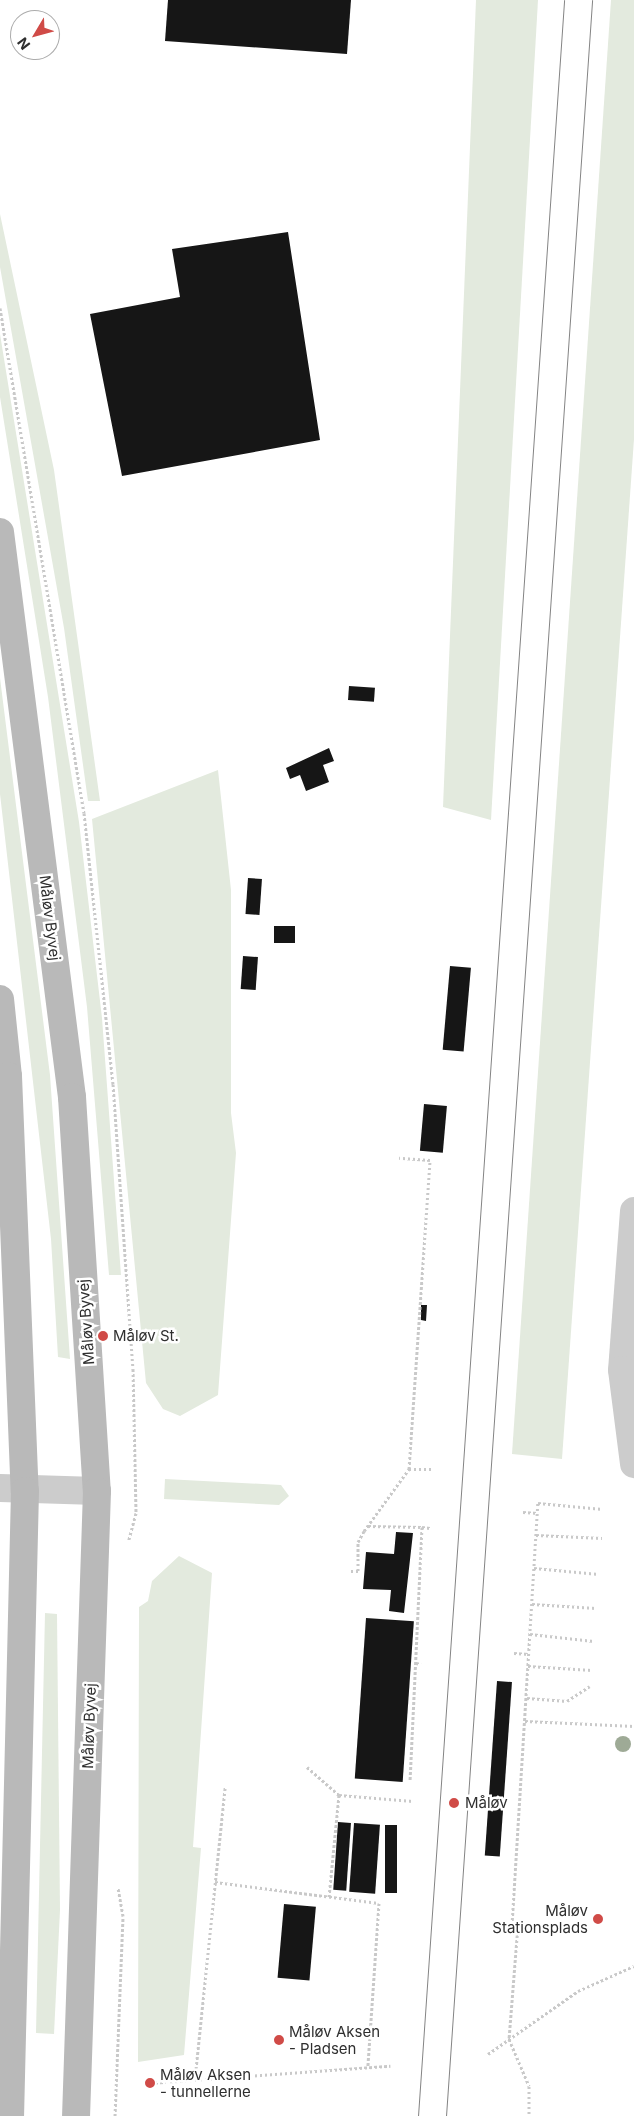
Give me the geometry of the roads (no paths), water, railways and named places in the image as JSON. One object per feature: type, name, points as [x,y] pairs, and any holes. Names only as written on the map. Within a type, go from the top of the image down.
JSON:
[{"type":"main road","name":"Måløv Byvej","points":[[0,532],[72,1097],[97,1491],[76,2116]]},
{"type":"main road","points":[[0,999],[8,1076],[12,1490],[10,2116]]},
{"type":"street","points":[[634,1211],[628,1370],[634,1464]]},
{"type":"street","points":[[0,1509],[12,1490],[97,1491]]},
{"type":"tram line","points":[[418,2116],[564,0]]},
{"type":"tram line","points":[[446,2116],[592,0]]},
{"type":"place","name":"Måløv St.","points":[[103,1336]]},
{"type":"place","name":"Måløv","points":[[454,1803]]},
{"type":"place","name":"Måløv Stationsplads","points":[[598,1919]]},
{"type":"place","name":"Måløv Aksen - Pladsen","points":[[279,2040]]},
{"type":"place","name":"Måløv Aksen - tunnellerne","points":[[150,2083]]}]
